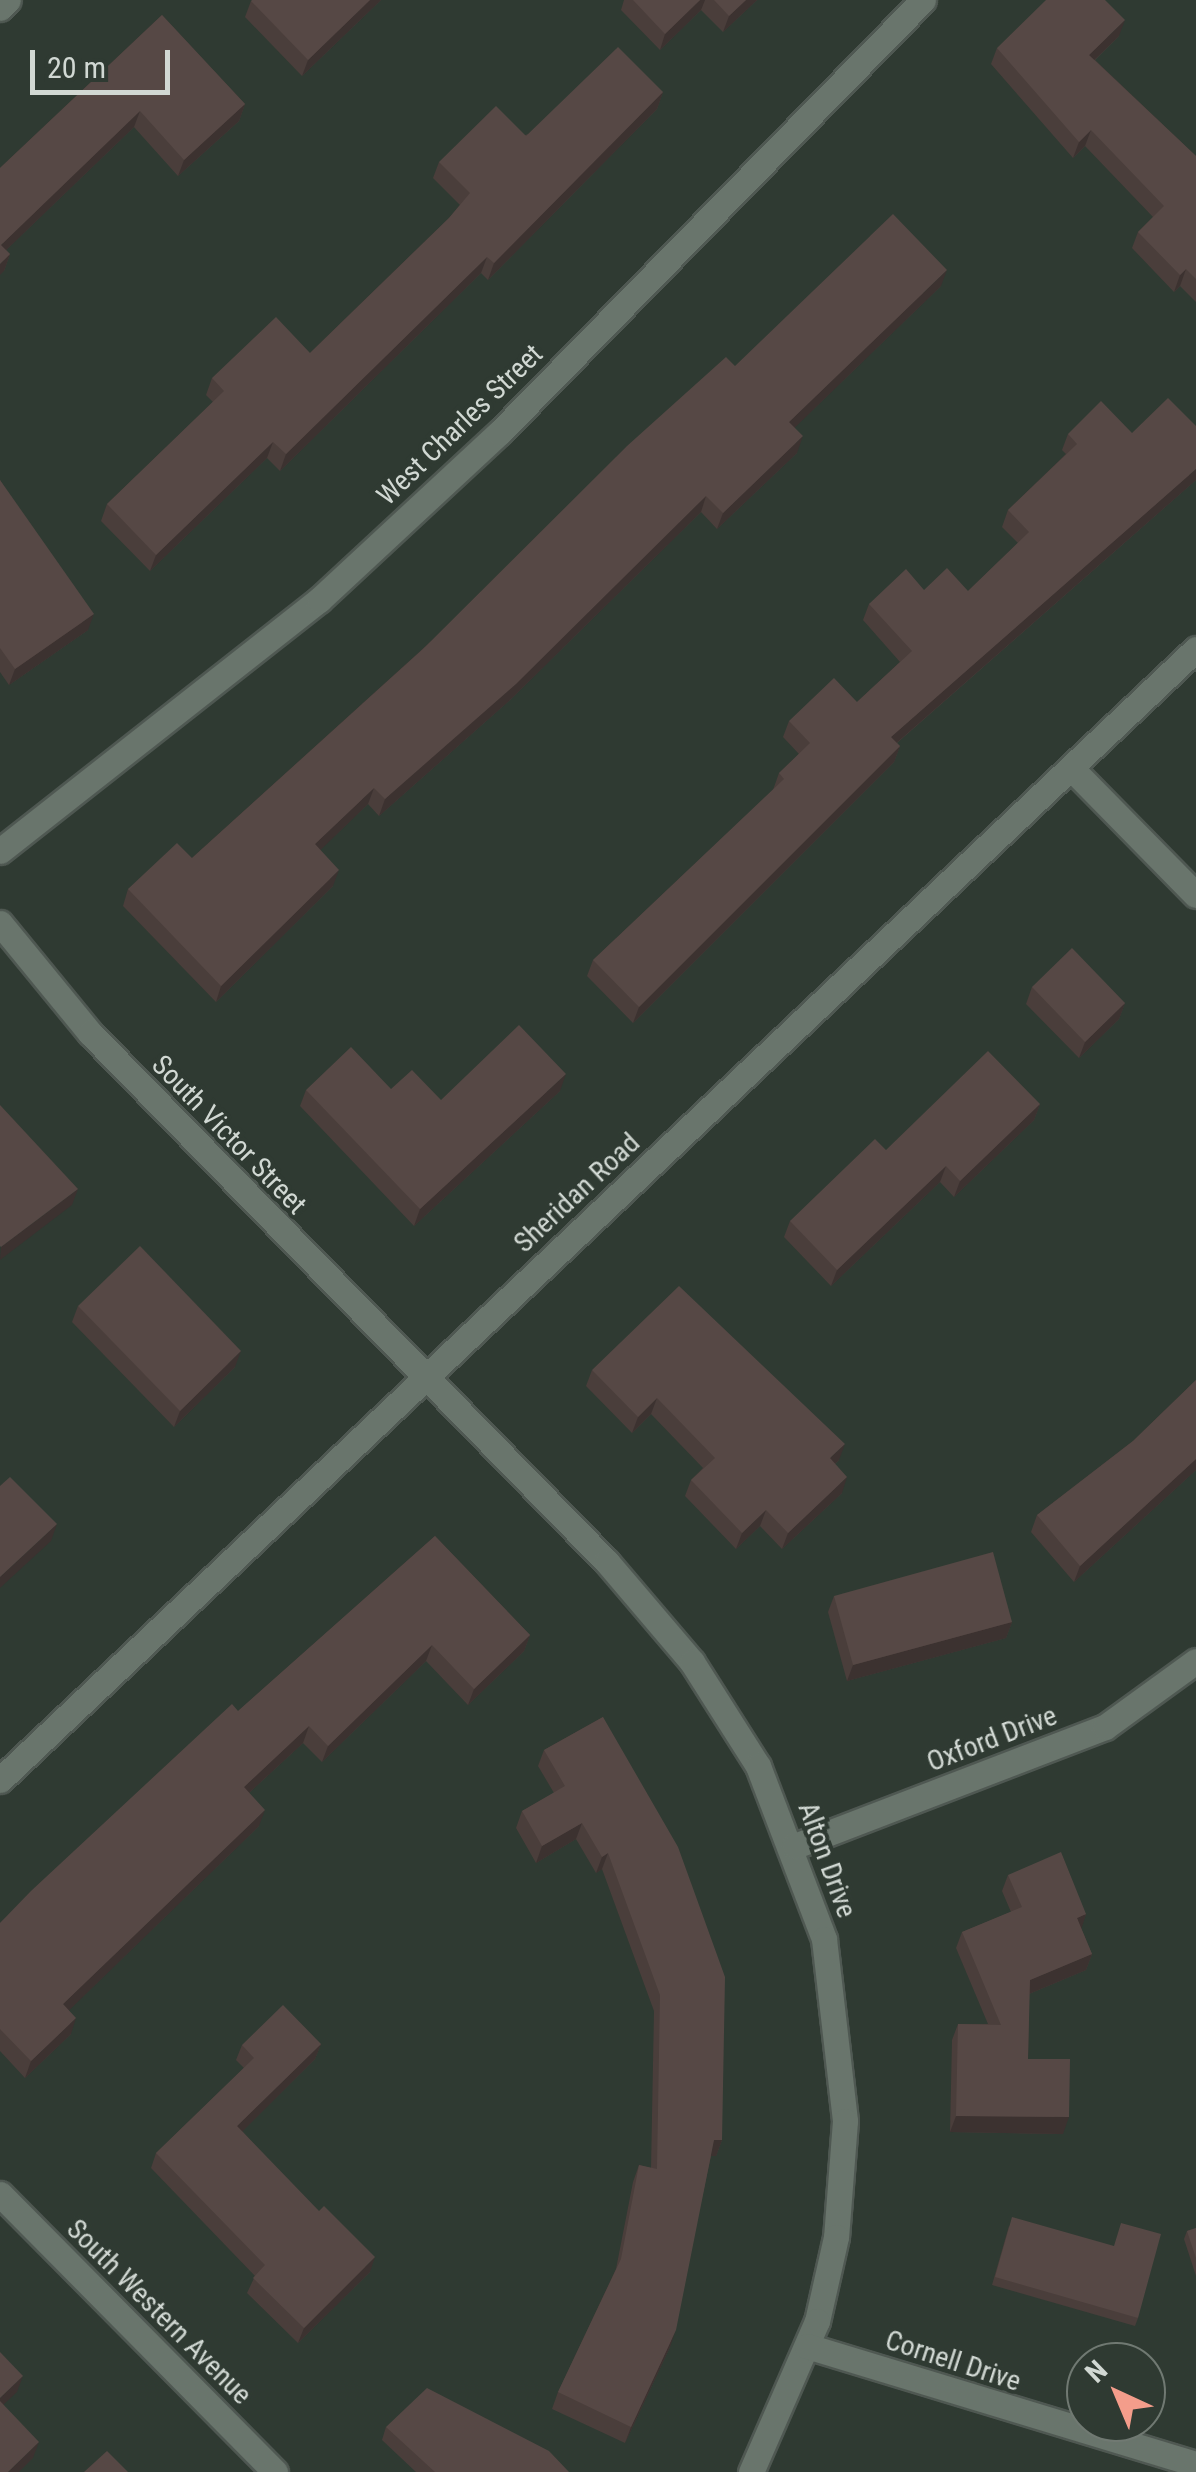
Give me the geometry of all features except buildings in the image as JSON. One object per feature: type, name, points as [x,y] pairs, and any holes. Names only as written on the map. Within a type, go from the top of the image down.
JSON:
[{"type":"street","points":[[0,8],[8,0]]},
{"type":"street","name":"West Charles Street","points":[[0,852],[146,742],[402,523],[923,0]]},
{"type":"street","name":"Sheridan Road","points":[[0,1780],[1196,650]]},
{"type":"street","points":[[1070,768],[1196,894]]},
{"type":"street","name":"South Victor Street","points":[[0,923],[90,1032],[425,1378]]},
{"type":"street","name":"Alton Drive","points":[[425,1378],[692,1662],[795,1846],[827,1955],[845,2121],[836,2238],[807,2346],[752,2472]]},
{"type":"street","name":"Oxford Drive","points":[[795,1846],[1105,1727],[1196,1661]]},
{"type":"street","name":"South Western Avenue","points":[[0,2194],[275,2472]]},
{"type":"street","name":"Cornell Drive","points":[[807,2346],[1196,2464]]}]
